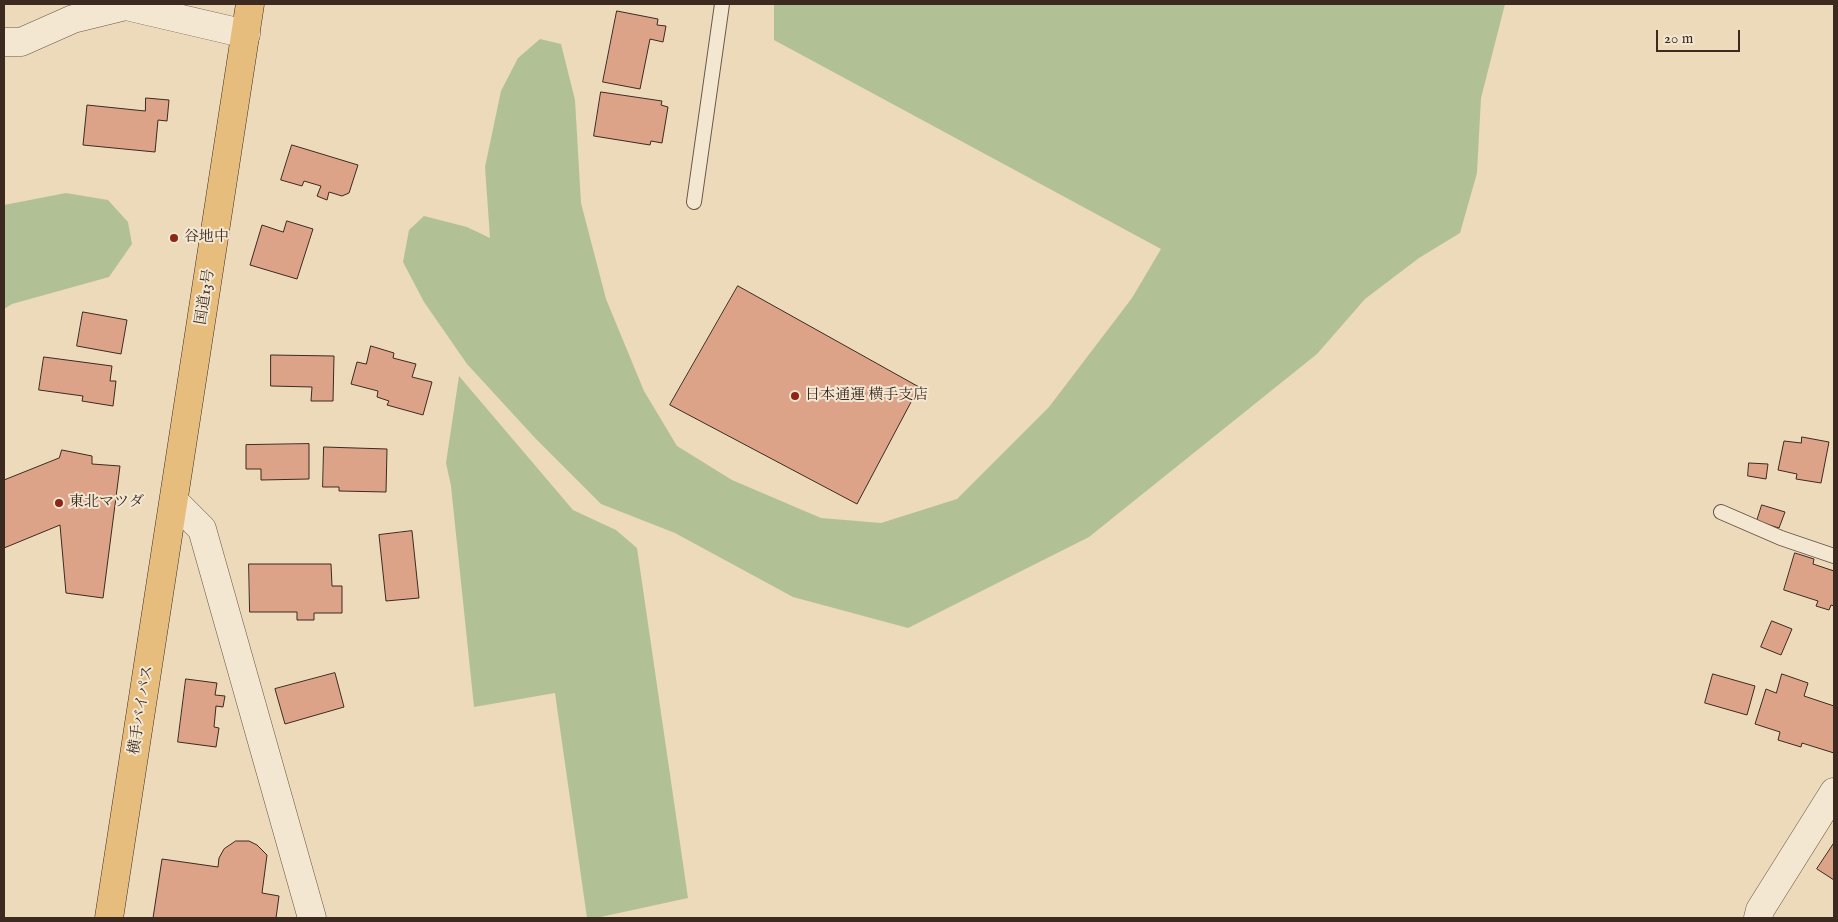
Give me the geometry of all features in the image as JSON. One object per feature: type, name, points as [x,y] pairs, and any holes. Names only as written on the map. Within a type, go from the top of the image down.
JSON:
[{"type":"highway","name":"国道13号","points":[[174,501],[250,4]]},
{"type":"highway","name":"横手バイパス","points":[[109,918],[174,501]]},
{"type":"street","points":[[4,42],[21,42],[74,18],[126,6],[246,34]]},
{"type":"street","points":[[174,501],[202,529],[312,918]]},
{"type":"street","points":[[1758,918],[1760,910],[1834,792]]},
{"type":"lane","points":[[694,202],[722,4]]},
{"type":"lane","points":[[1721,512],[1780,538],[1834,556]]},
{"type":"green space","points":[[774,4],[1505,4],[1481,98],[1477,173],[1460,233],[1419,258],[1365,299],[1317,354],[1089,537],[908,628],[793,597],[675,533],[601,504],[536,439],[467,364],[424,302],[403,262],[409,230],[424,216],[467,227],[490,238],[485,167],[501,91],[518,58],[540,39],[561,44],[575,100],[581,203],[606,299],[644,391],[677,446],[732,480],[821,518],[881,523],[957,499],[1049,407],[1132,298],[1161,249],[774,40]]},
{"type":"green space","points":[[66,193],[108,200],[128,222],[132,244],[109,277],[12,304],[4,309],[4,205]]},
{"type":"green space","points":[[459,376],[573,510],[616,530],[637,548],[688,898],[596,918],[587,918],[555,693],[474,707],[451,486],[446,463]]},
{"type":"building","points":[[617,11],[658,19],[657,25],[666,26],[663,42],[650,39],[640,89],[603,82]]},
{"type":"building","points":[[601,92],[662,101],[661,105],[668,107],[662,143],[651,141],[650,145],[594,136]]},
{"type":"building","points":[[146,98],[169,100],[167,121],[158,120],[155,152],[83,145],[87,105],[145,111]]},
{"type":"building","points":[[292,145],[358,165],[349,193],[342,196],[329,192],[327,200],[317,196],[321,186],[304,181],[302,186],[281,180]]},
{"type":"building","points":[[287,221],[313,229],[297,279],[250,265],[262,225],[283,232]]},
{"type":"building","name":"日本通運 横手支店","points":[[738,286],[919,387],[857,504],[670,405]]},
{"type":"building","points":[[83,312],[127,320],[121,354],[77,346]]},
{"type":"building","points":[[371,346],[394,353],[393,358],[416,364],[412,377],[432,382],[423,415],[387,405],[389,401],[377,397],[378,391],[351,384],[357,362],[366,364]]},
{"type":"building","points":[[271,355],[334,356],[333,401],[311,401],[312,387],[271,386]]},
{"type":"building","points":[[44,357],[112,366],[110,381],[116,381],[113,406],[82,401],[83,396],[39,390]]},
{"type":"building","points":[[1802,437],[1829,442],[1821,483],[1796,479],[1797,474],[1778,470],[1784,441],[1801,443]]},
{"type":"building","points":[[309,444],[309,479],[261,480],[261,469],[246,469],[246,445]]},
{"type":"building","points":[[324,447],[387,449],[386,492],[339,491],[339,487],[323,487]]},
{"type":"building","name":"東北マツダ","points":[[62,450],[92,456],[92,464],[120,466],[103,598],[66,593],[60,525],[4,548],[4,480],[59,458]]},
{"type":"building","points":[[1749,463],[1768,464],[1766,479],[1748,476]]},
{"type":"building","points":[[1762,505],[1785,512],[1779,528],[1757,521]]},
{"type":"building","points":[[412,531],[419,598],[386,601],[379,535]]},
{"type":"building","points":[[1795,553],[1814,559],[1813,564],[1834,571],[1834,606],[1831,605],[1829,610],[1816,606],[1818,601],[1784,590]]},
{"type":"building","points":[[249,564],[331,564],[332,586],[342,586],[342,613],[314,613],[314,620],[297,620],[297,612],[250,612]]},
{"type":"building","points":[[1772,621],[1792,629],[1781,655],[1761,647]]},
{"type":"building","points":[[335,673],[344,707],[285,724],[275,689]]},
{"type":"building","points":[[1713,674],[1755,686],[1747,715],[1705,703]]},
{"type":"building","points":[[1782,674],[1808,683],[1804,696],[1834,706],[1834,753],[1802,743],[1801,747],[1778,740],[1780,732],[1755,724],[1766,689],[1776,693]]},
{"type":"building","points":[[186,679],[217,683],[215,695],[225,696],[223,707],[216,706],[214,727],[219,728],[216,747],[178,742]]},
{"type":"building","points":[[236,841],[249,841],[257,845],[267,855],[262,893],[279,896],[276,918],[153,918],[162,859],[218,867],[219,858],[224,849]]},
{"type":"building","points":[[1834,843],[1834,880],[1817,869]]},
{"type":"place","name":"谷地中","points":[[174,238]]},
{"type":"place","name":"日本通運 横手支店","points":[[795,396]]},
{"type":"place","name":"東北マツダ","points":[[59,503]]}]
